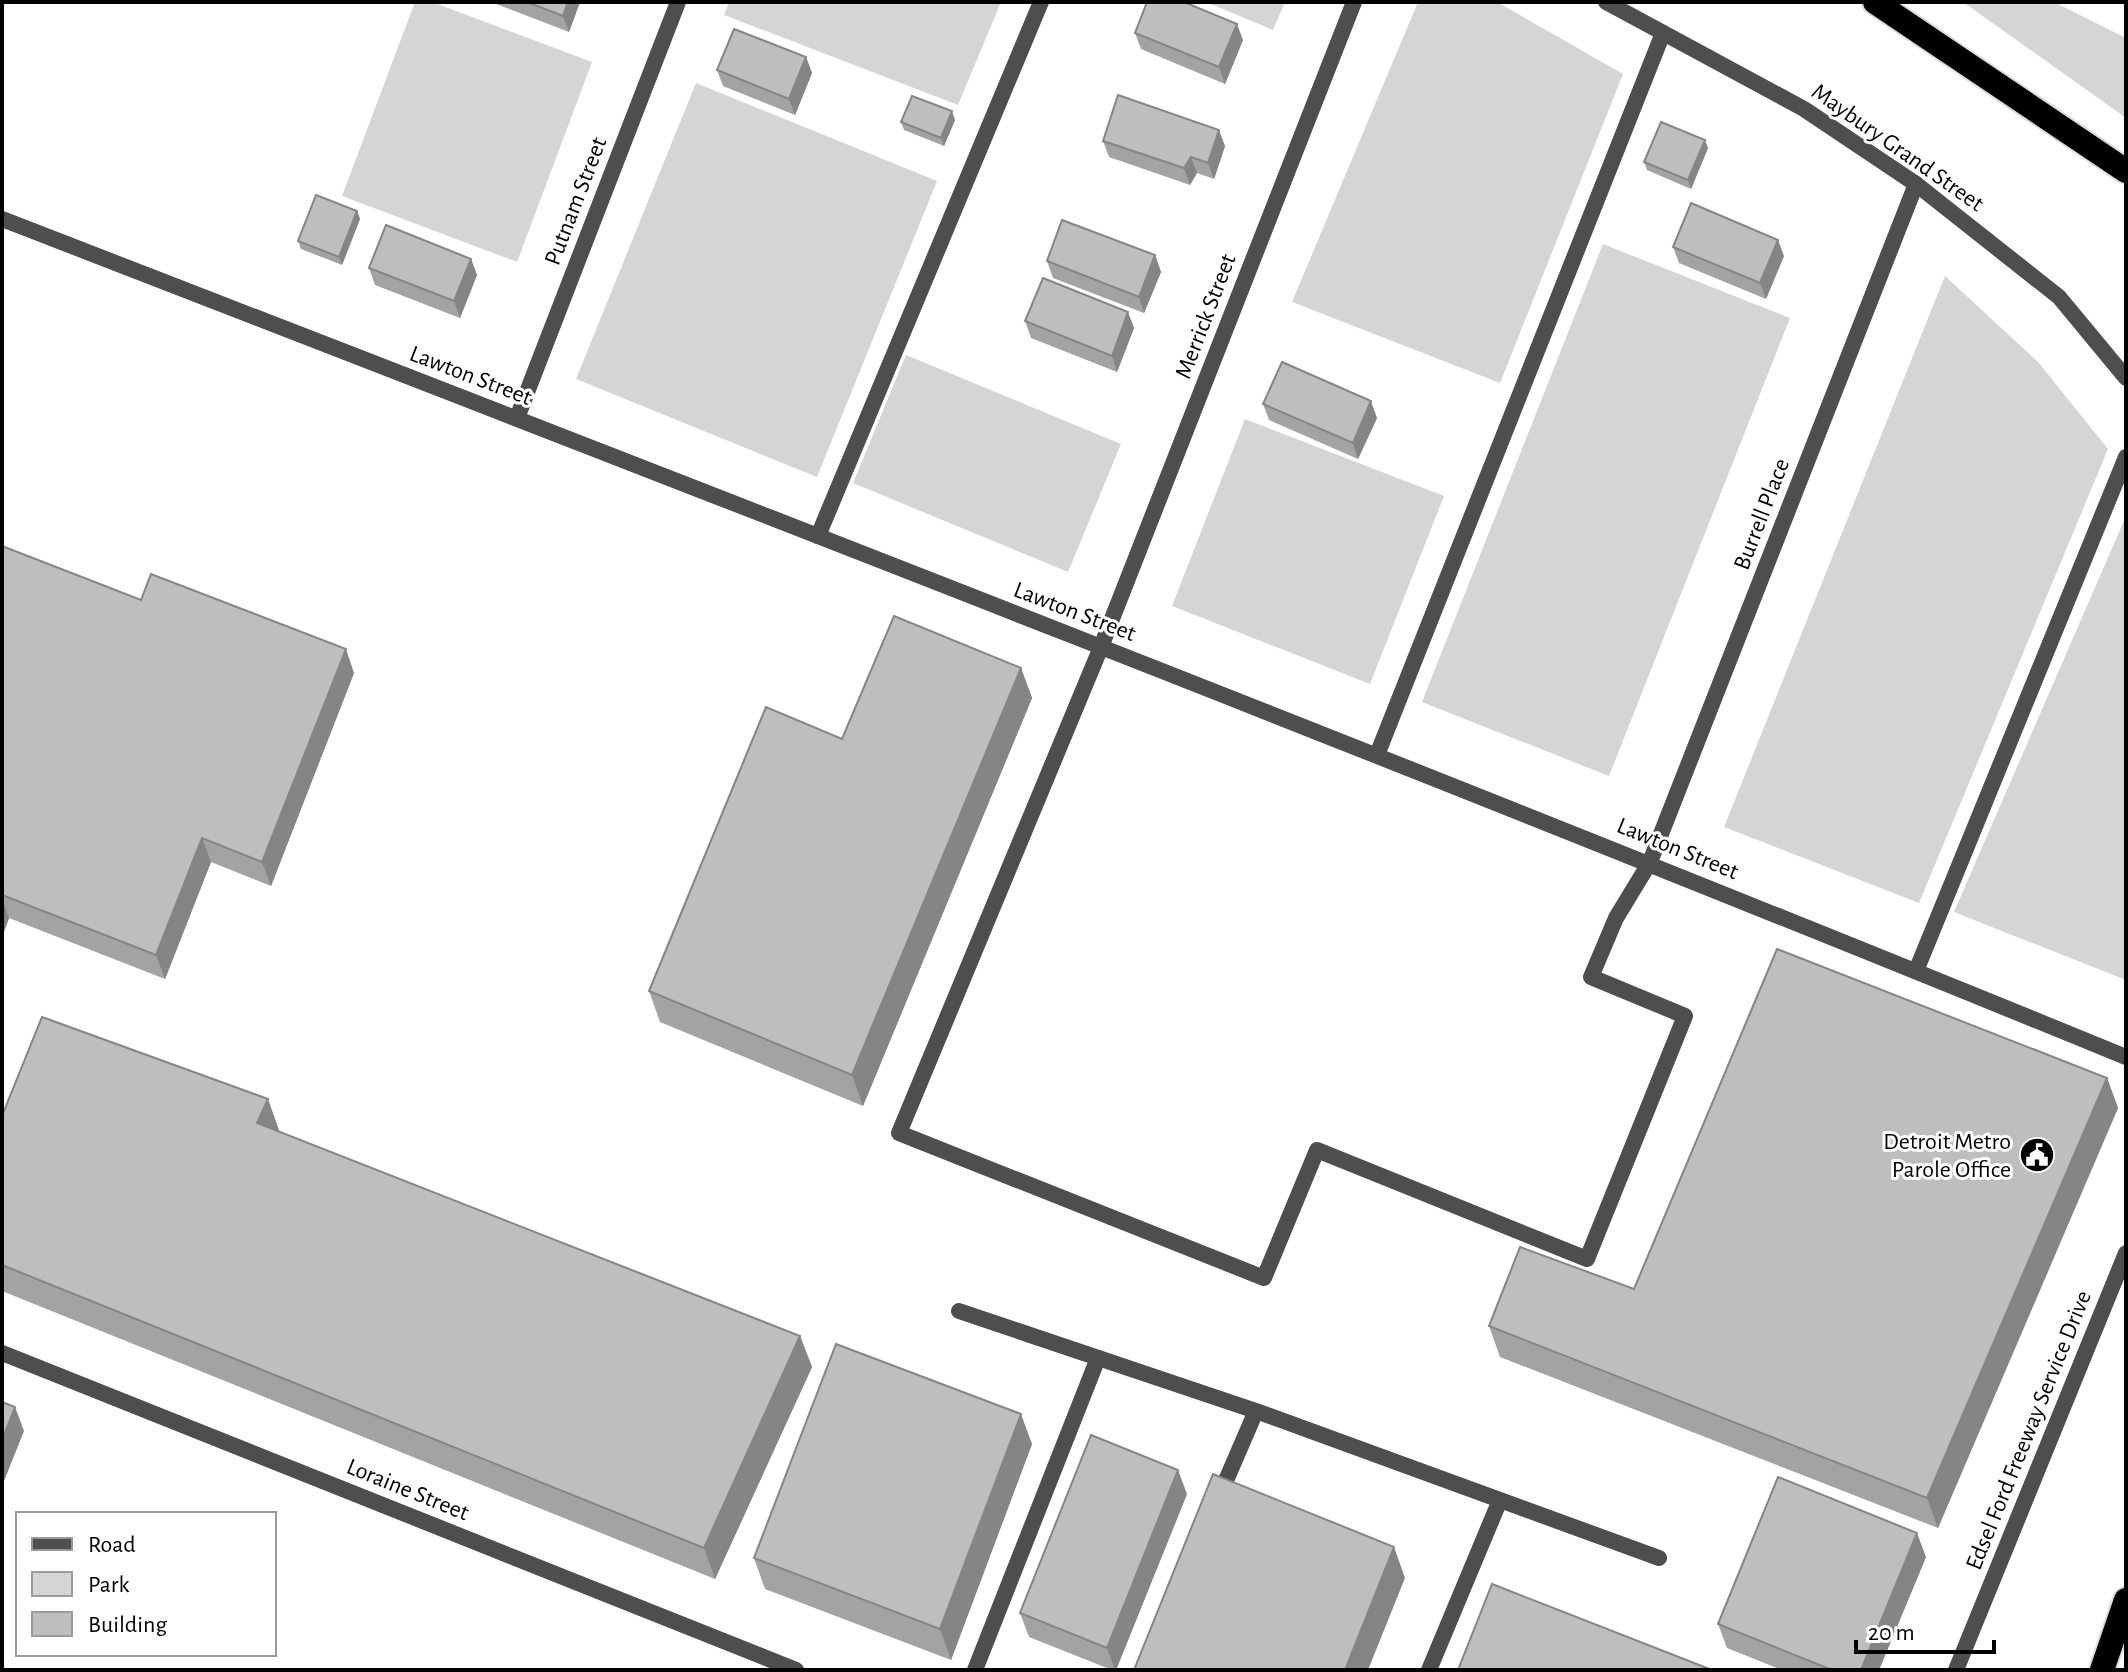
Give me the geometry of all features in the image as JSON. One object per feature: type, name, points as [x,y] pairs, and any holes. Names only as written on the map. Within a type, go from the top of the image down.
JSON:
[{"type":"highway","points":[[1875,2],[2126,171]]},
{"type":"highway","points":[[2102,1670],[2126,1600]]},
{"type":"street","name":"Putnam Street","points":[[517,418],[678,2]]},
{"type":"street","points":[[818,536],[1041,2]]},
{"type":"street","name":"Merrick Street","points":[[1354,2],[1101,647],[899,1133],[1264,1278],[1317,1150],[1587,1259],[1685,1016],[1591,977],[1616,918],[1650,862]]},
{"type":"street","name":"Maybury Grand Street","points":[[1606,2],[1804,109],[1916,184],[2059,297],[2126,378]]},
{"type":"street","points":[[1377,755],[1663,33]]},
{"type":"street","name":"Burrell Place","points":[[1650,862],[1916,184]]},
{"type":"street","name":"Lawton Street","points":[[2,219],[1650,862],[2126,1057]]},
{"type":"street","points":[[1916,971],[2126,457]]},
{"type":"street","name":"Edsel Ford Freeway Service Drive","points":[[1956,1670],[2126,1253]]},
{"type":"street","points":[[959,1311],[1256,1411],[1659,1558]]},
{"type":"street","name":"Loraine Street","points":[[2,1353],[796,1670]]},
{"type":"street","points":[[975,1670],[1098,1358]]},
{"type":"street","points":[[1213,1511],[1256,1411]]},
{"type":"street","points":[[1429,1670],[1500,1500]]},
{"type":"green space","points":[[415,2],[432,2],[592,62],[517,262],[342,196]]},
{"type":"green space","points":[[729,2],[1001,2],[958,105],[724,15]]},
{"type":"green space","points":[[1206,2],[1285,2],[1273,30]]},
{"type":"green space","points":[[1418,2],[1497,2],[1623,74],[1500,383],[1292,302]]},
{"type":"green space","points":[[1963,2],[2054,2],[2126,38],[2126,118]]},
{"type":"green space","points":[[696,83],[937,181],[817,477],[576,379]]},
{"type":"green space","points":[[1603,244],[1790,318],[1609,776],[1422,702]]},
{"type":"green space","points":[[1945,276],[2038,362],[2108,449],[1919,903],[1724,827]]},
{"type":"green space","points":[[906,355],[1121,444],[1068,572],[853,483]]},
{"type":"green space","points":[[1245,419],[1444,496],[1370,684],[1172,606]]},
{"type":"green space","points":[[2126,516],[2126,980],[1954,912]]},
{"type":"building","points":[[527,2],[568,2],[563,16]]},
{"type":"building","points":[[1147,2],[1184,2],[1237,24],[1219,67],[1135,33]]},
{"type":"building","points":[[734,29],[806,57],[789,99],[717,70]]},
{"type":"building","points":[[1118,95],[1219,130],[1208,163],[1191,157],[1184,168],[1103,141]]},
{"type":"building","points":[[912,96],[952,111],[941,138],[901,122]]},
{"type":"building","points":[[1661,122],[1705,140],[1688,180],[1644,162]]},
{"type":"building","points":[[316,195],[357,211],[339,257],[298,241]]},
{"type":"building","points":[[1691,203],[1778,240],[1760,283],[1673,247]]},
{"type":"building","points":[[1062,220],[1155,255],[1139,297],[1047,261]]},
{"type":"building","points":[[386,225],[471,259],[454,301],[369,268]]},
{"type":"building","points":[[1043,278],[1128,312],[1112,356],[1025,321]]},
{"type":"building","points":[[1282,362],[1371,401],[1353,443],[1263,404]]},
{"type":"building","points":[[2,546],[141,600],[151,574],[346,649],[262,862],[202,838],[156,955],[2,895]]},
{"type":"building","points":[[894,616],[1021,668],[852,1075],[649,991],[766,707],[842,739]]},
{"type":"building","points":[[1777,949],[2107,1078],[1927,1498],[1489,1326],[1520,1247],[1634,1289]]},
{"type":"building","points":[[42,1017],[268,1099],[257,1123],[800,1336],[704,1548],[2,1265],[2,1116]]},
{"type":"building","points":[[836,1344],[1021,1414],[940,1629],[754,1558]]},
{"type":"building","points":[[2,1402],[15,1407],[2,1440]]},
{"type":"building","points":[[1091,1435],[1178,1470],[1107,1648],[1020,1613]]},
{"type":"building","points":[[1213,1474],[1394,1547],[1345,1670],[1134,1670]]},
{"type":"building","points":[[1778,1477],[1917,1533],[1861,1670],[1832,1670],[1718,1624]]},
{"type":"building","points":[[1492,1584],[1712,1670],[1458,1670]]},
{"type":"place","name":"Detroit Metro Parole Office","points":[[2037,1155]]}]
